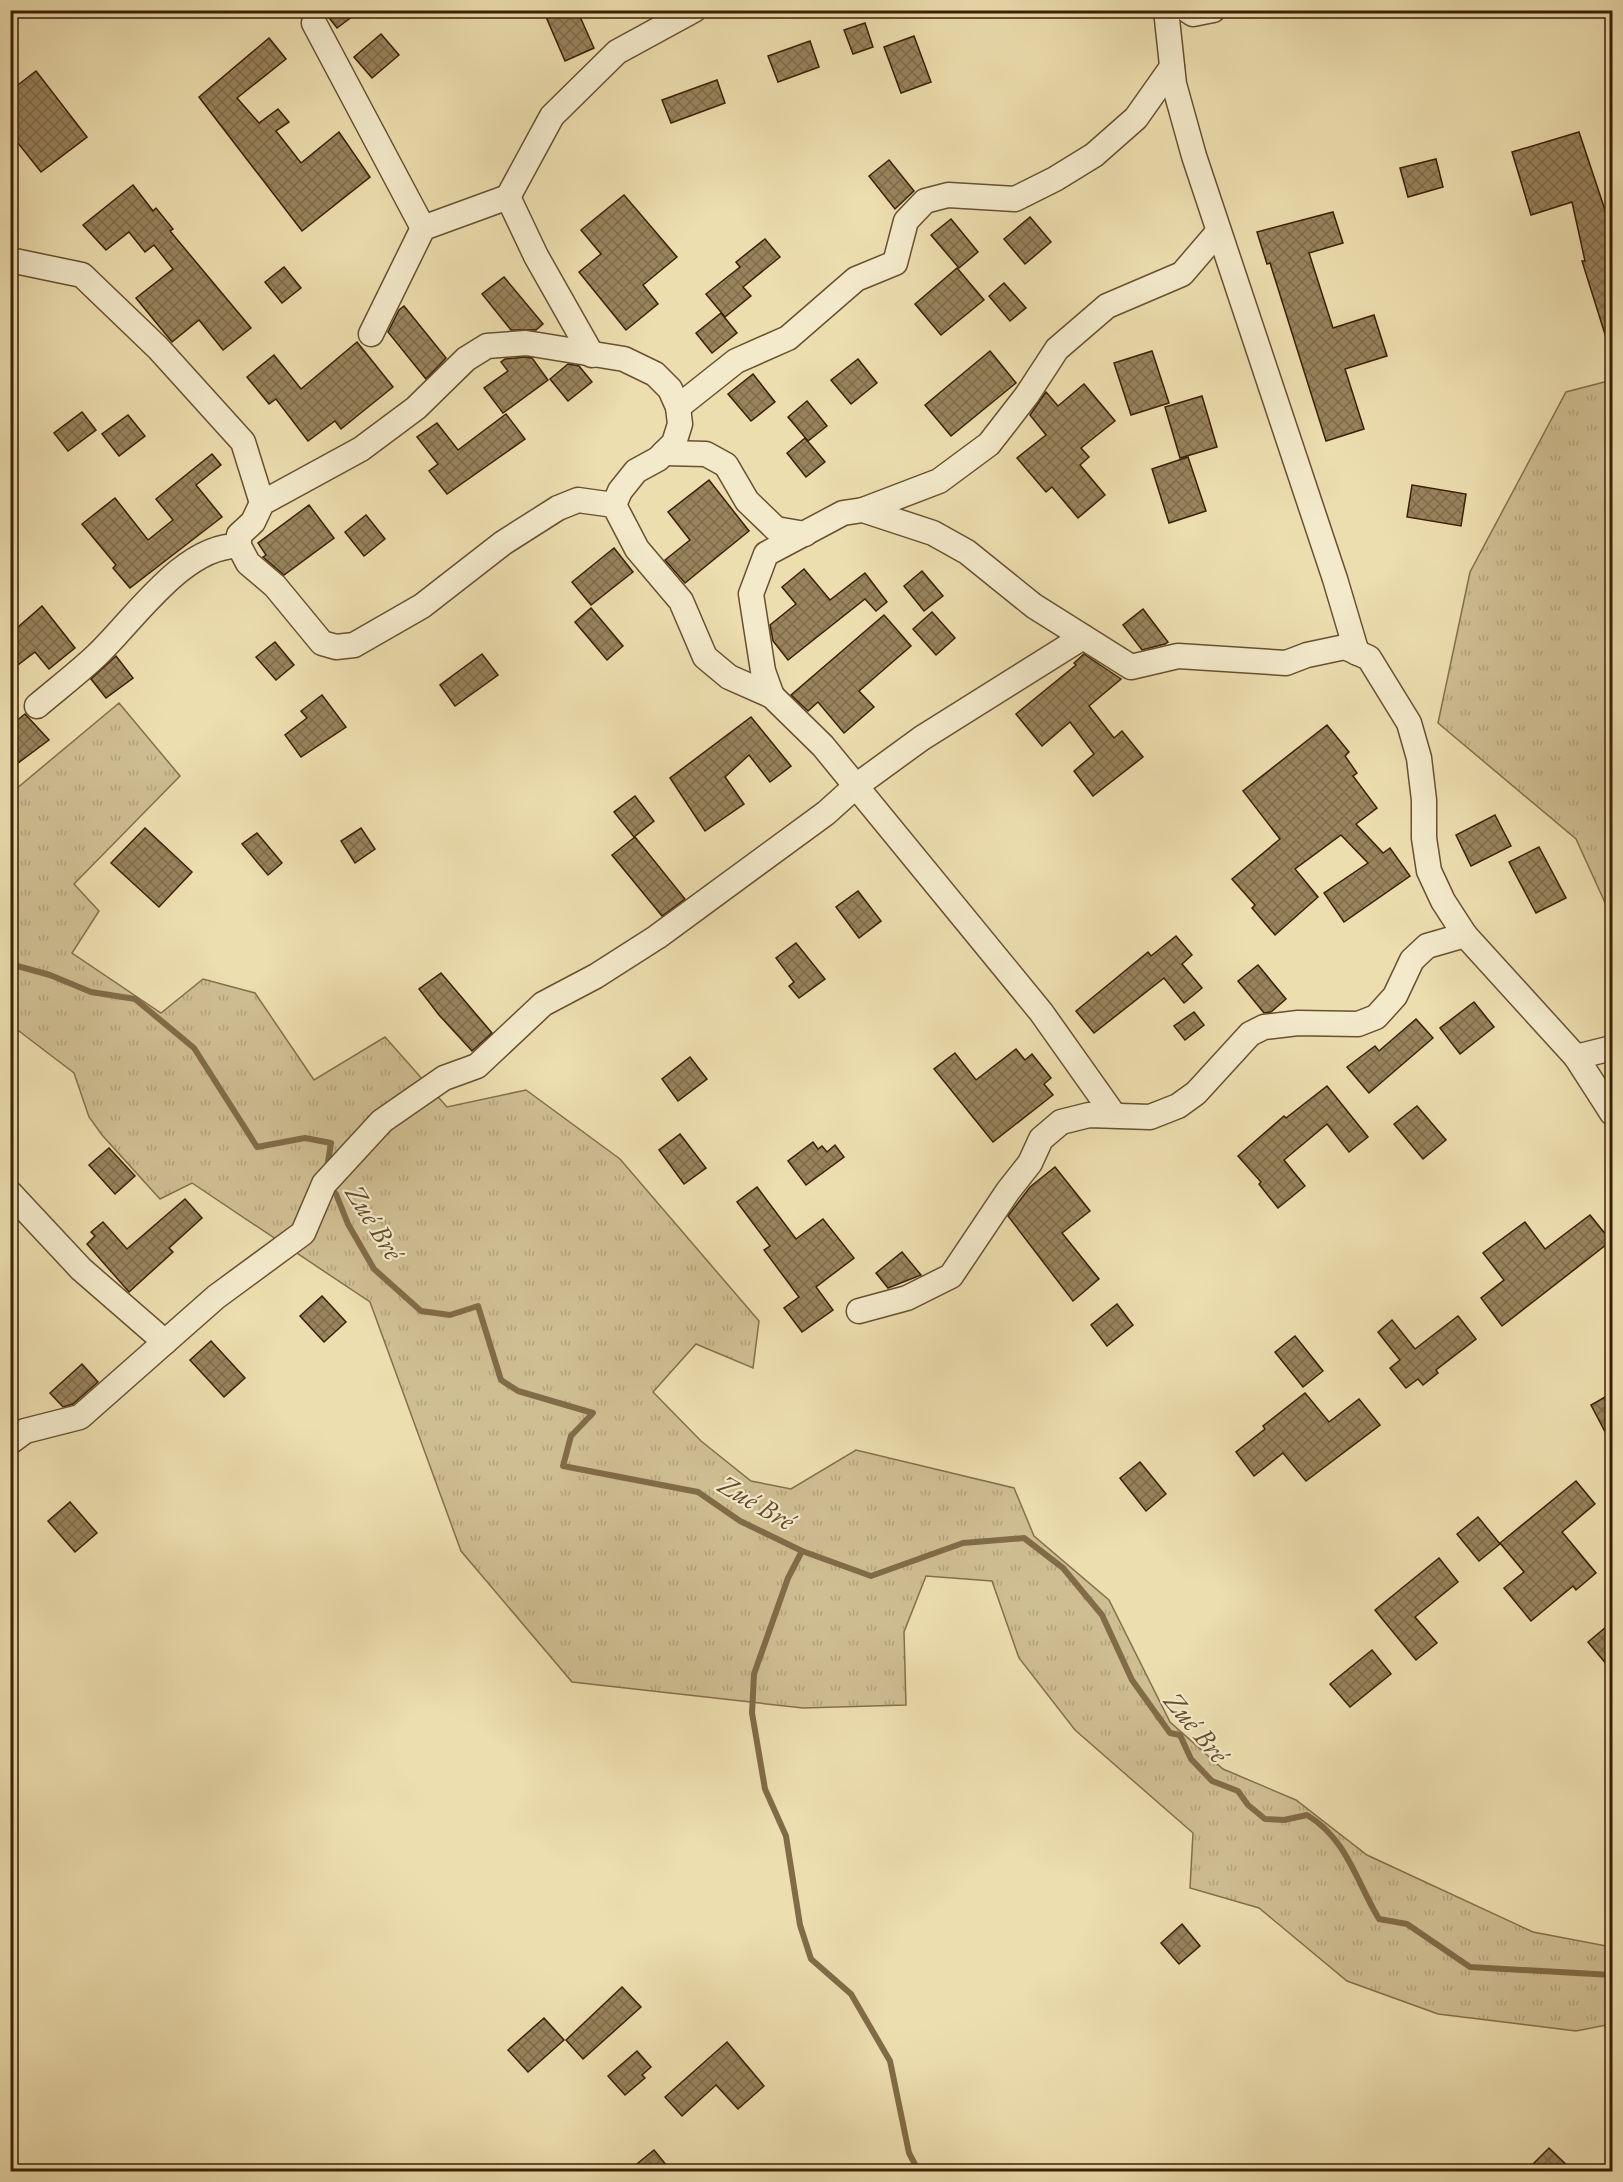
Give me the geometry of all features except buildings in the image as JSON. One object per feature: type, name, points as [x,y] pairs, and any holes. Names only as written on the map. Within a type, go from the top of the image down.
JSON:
[{"type":"street","points":[[371,334],[423,228],[508,197],[552,116],[617,52],[694,10]]},
{"type":"street","points":[[1166,10],[1172,67],[1188,135],[1357,653]]},
{"type":"street","points":[[1187,10],[1193,14],[1213,10]]},
{"type":"street","points":[[314,23],[423,228]]},
{"type":"street","points":[[678,407],[736,361],[788,338],[856,279],[895,263],[906,221],[925,201],[948,195],[1015,199],[1055,179],[1094,155],[1136,118],[1172,67]]},
{"type":"street","points":[[508,197],[536,256],[592,355]]},
{"type":"street","points":[[772,696],[763,671],[751,594],[766,554],[843,513],[863,510],[939,481],[989,444],[1027,395],[1057,349],[1107,306],[1182,274],[1218,232]]},
{"type":"street","points":[[10,260],[82,275],[158,348],[243,442],[262,503]]},
{"type":"street","points":[[614,505],[578,500],[558,508],[503,543],[422,606],[354,645],[336,647],[322,643],[275,586],[248,563],[240,546],[239,535],[253,522],[262,503],[361,449],[416,408],[466,359],[487,346],[526,343],[624,359],[655,374],[670,390],[678,407],[680,424],[675,443],[636,471],[620,490],[614,505],[637,549],[681,601],[705,657],[729,677],[772,696],[823,746],[1041,1012],[1114,1115]]},
{"type":"street","points":[[664,453],[706,454],[726,465],[747,501],[776,529],[805,534]]},
{"type":"street","points":[[863,510],[933,533],[967,552],[1034,606],[1131,667],[1178,657],[1286,663],[1307,655],[1345,647],[1369,658],[1409,723],[1419,758],[1429,871],[1443,901],[1465,935],[1576,1057],[1612,1113]]},
{"type":"street","points":[[37,706],[96,656],[153,593],[181,570],[201,556],[227,545],[240,546]]},
{"type":"street","points":[[10,1442],[25,1431],[80,1418],[216,1297],[303,1233],[324,1184],[382,1121],[444,1078],[477,1066],[543,1004],[596,976],[657,937],[826,813],[856,786],[922,738],[1083,637]]},
{"type":"street","points":[[859,1311],[907,1298],[951,1276],[1008,1191],[1030,1163],[1041,1138],[1061,1122],[1089,1115],[1150,1117],[1178,1106],[1196,1093],[1250,1034],[1264,1027],[1298,1023],[1358,1024],[1376,1017],[1395,996],[1412,960],[1427,946],[1465,935]]},
{"type":"street","points":[[1576,1057],[1612,1048]]},
{"type":"street","points":[[10,1193],[81,1269],[165,1342]]},
{"type":"green space","points":[[1612,380],[1612,918],[1576,839],[1438,723],[1470,572],[1566,392]]},
{"type":"green space","points":[[119,703],[180,776],[74,884],[99,911],[72,953],[161,1013],[203,979],[255,993],[314,1080],[385,1037],[447,1107],[526,1090],[620,1159],[759,1321],[753,1368],[696,1344],[653,1392],[701,1441],[751,1481],[791,1489],[856,1450],[1014,1488],[1034,1536],[1109,1600],[1170,1722],[1223,1769],[1296,1800],[1367,1855],[1533,1932],[1612,1947],[1612,2024],[1576,2031],[1438,2014],[1347,1981],[1259,1908],[1190,1888],[1193,1833],[1075,1730],[1019,1658],[992,1581],[926,1576],[904,1632],[906,1705],[803,1708],[572,1682],[461,1551],[370,1302],[192,1183],[160,1199],[102,1135],[89,1117],[74,1073],[11,1025],[10,794]]},
{"type":"waterway","name":"Zué Bré","points":[[10,964],[50,975],[91,992],[135,999],[194,1048],[257,1147],[305,1138],[331,1143],[327,1168]]},
{"type":"waterway","name":"Zué Bré","points":[[329,1188],[336,1194],[348,1224],[374,1269],[421,1311],[450,1315],[478,1306],[501,1380],[518,1391],[593,1413],[571,1436],[563,1466],[698,1492],[740,1521],[802,1551],[871,1576],[963,1543],[1024,1538],[1063,1568],[1102,1615],[1132,1680],[1170,1733],[1180,1735],[1191,1759],[1212,1781],[1238,1791],[1248,1805],[1265,1819],[1284,1820],[1307,1815],[1321,1825],[1341,1848],[1379,1919],[1407,1924],[1470,1967],[1612,1975]]},
{"type":"waterway","points":[[802,1551],[788,1578],[754,1674],[752,1713],[765,1789],[786,1836],[800,1925],[811,1959],[851,1994],[890,2061],[909,2153],[919,2172]]}]
